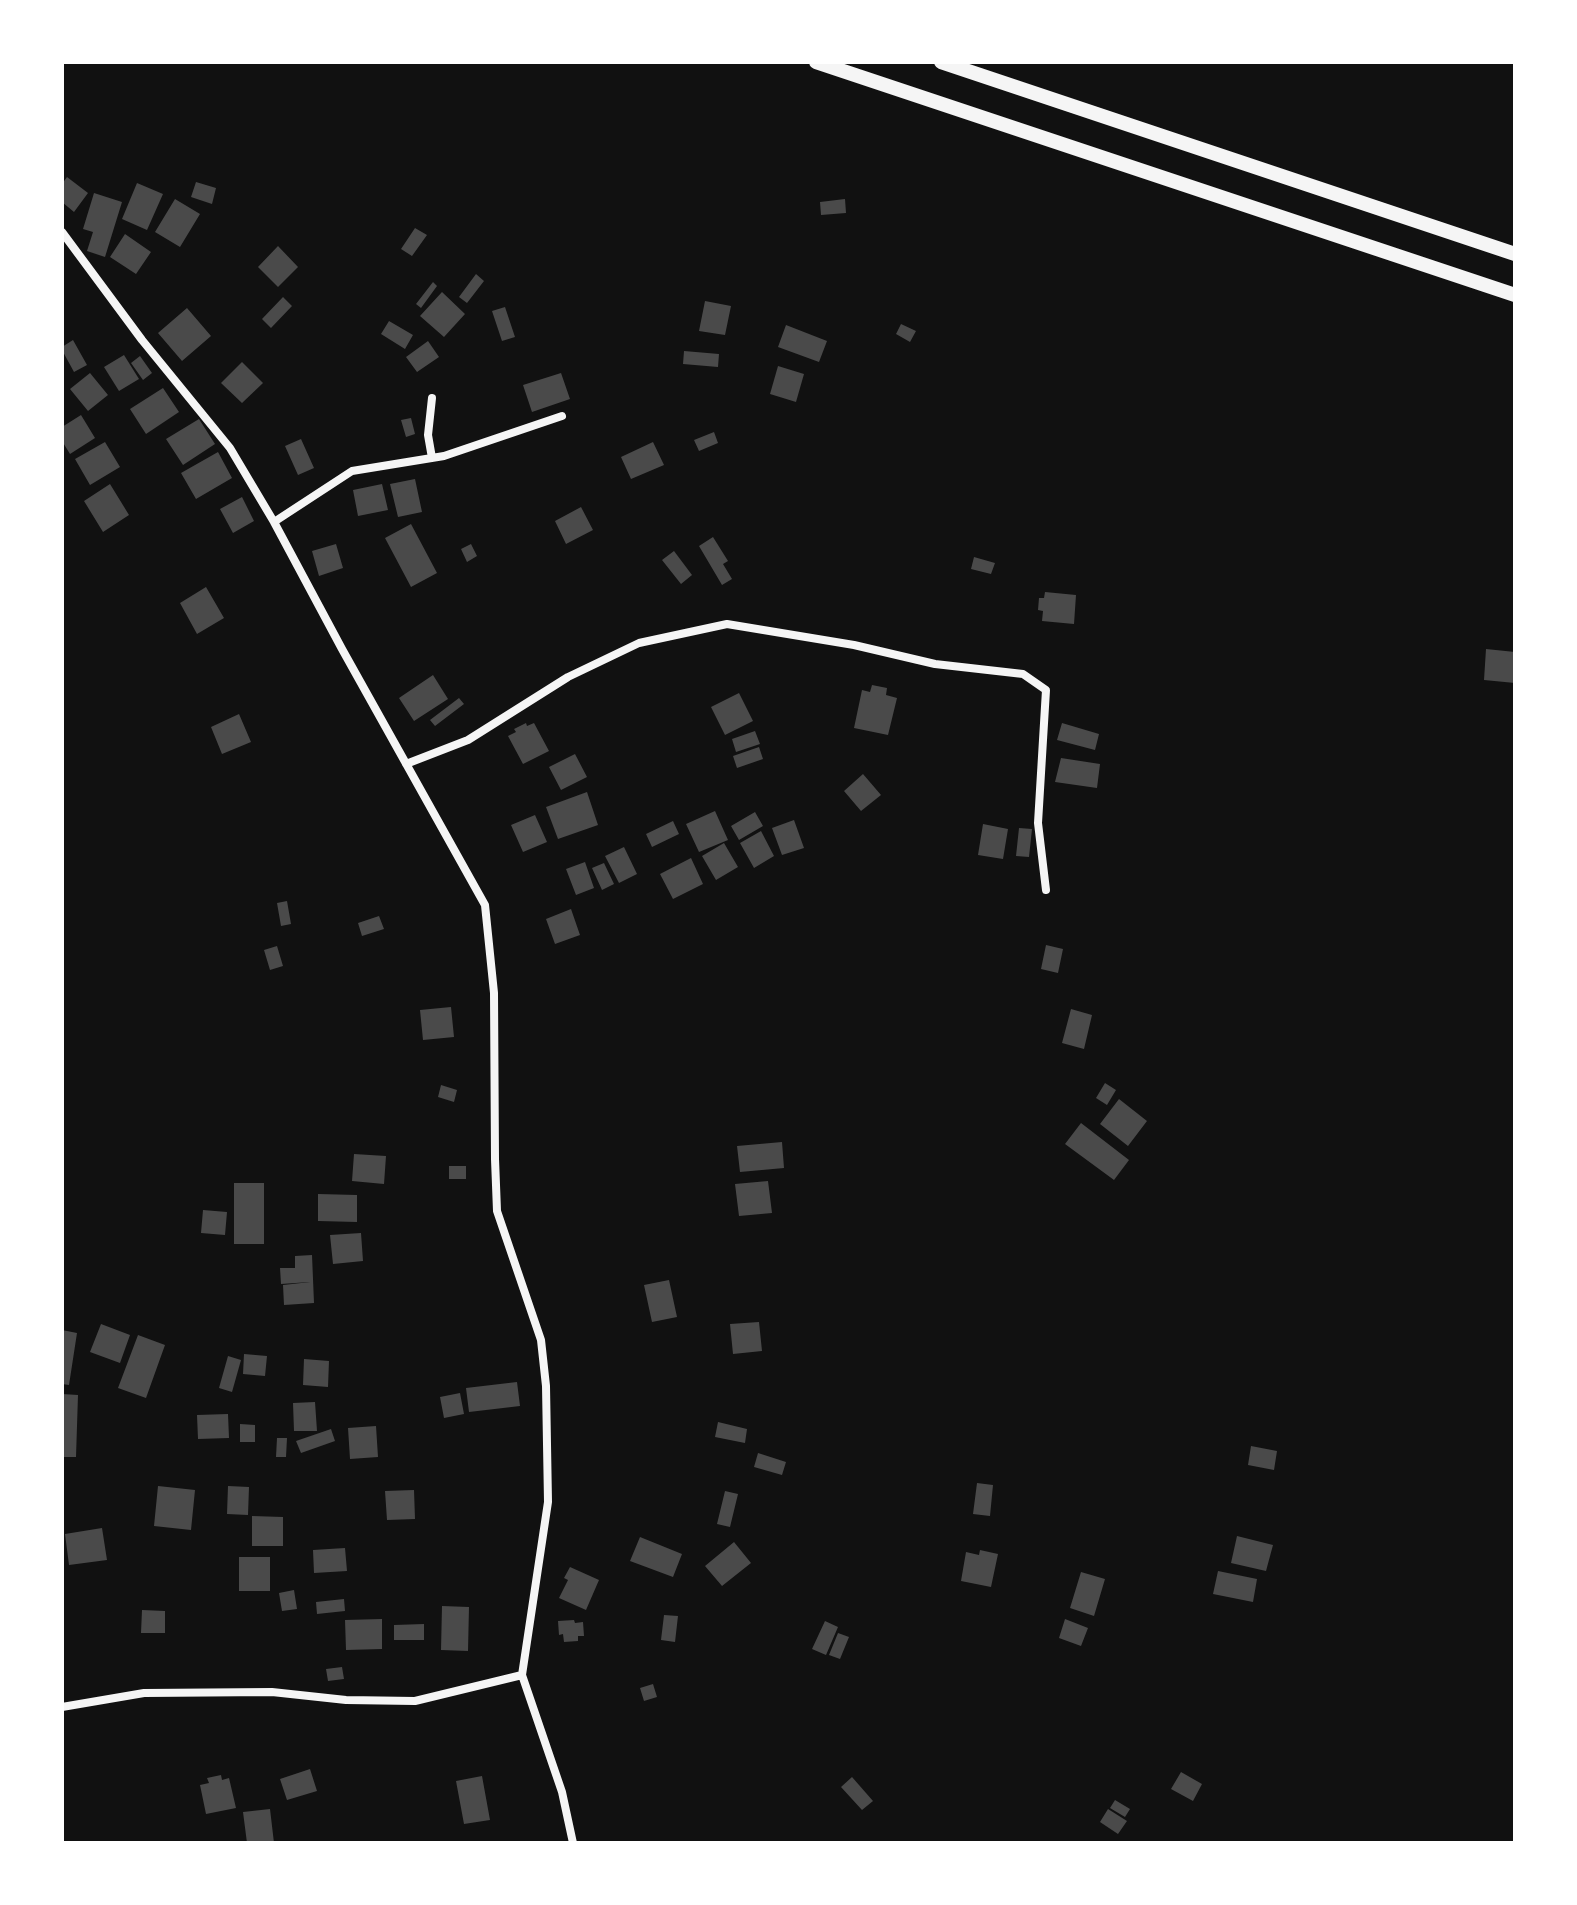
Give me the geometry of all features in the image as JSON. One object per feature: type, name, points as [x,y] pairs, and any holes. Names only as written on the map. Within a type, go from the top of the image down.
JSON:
[{"type":"highway","points":[[816,62],[1515,295]]},
{"type":"highway","points":[[941,62],[1515,254]]},
{"type":"street","points":[[62,232],[142,340],[230,448],[485,905],[494,993],[497,1211],[541,1340],[546,1386],[548,1502],[522,1675],[562,1792],[573,1843]]},
{"type":"street","points":[[432,398],[428,435],[432,458]]},
{"type":"street","points":[[274,522],[352,471],[432,458],[562,416]]},
{"type":"street","points":[[406,764],[468,740],[568,677],[639,643],[727,624],[854,645],[935,664],[1023,674],[1046,690],[1038,823],[1046,890]]},
{"type":"street","points":[[62,1707],[144,1693],[272,1692],[346,1700],[415,1701],[522,1675]]},
{"type":"building","points":[[67,177],[88,193],[74,212],[62,202],[62,184]]},
{"type":"building","points":[[196,182],[216,188],[212,204],[191,197]]},
{"type":"building","points":[[137,183],[163,194],[147,230],[122,219]]},
{"type":"building","points":[[94,193],[122,202],[105,257],[87,251],[93,232],[83,229]]},
{"type":"building","points":[[175,199],[200,214],[180,247],[155,232]]},
{"type":"building","points":[[845,199],[846,213],[821,215],[820,202]]},
{"type":"building","points":[[415,228],[427,235],[412,256],[401,249]]},
{"type":"building","points":[[125,234],[151,252],[136,274],[110,257]]},
{"type":"building","points":[[278,246],[298,267],[278,287],[258,267]]},
{"type":"building","points":[[476,274],[484,281],[467,303],[459,297]]},
{"type":"building","points":[[433,282],[437,286],[421,308],[416,304]]},
{"type":"building","points":[[442,292],[465,314],[444,337],[420,316]]},
{"type":"building","points":[[283,297],[292,306],[271,328],[262,319]]},
{"type":"building","points":[[705,301],[731,306],[725,335],[699,331]]},
{"type":"building","points":[[505,307],[515,337],[502,341],[492,311]]},
{"type":"building","points":[[187,308],[211,336],[182,361],[158,333]]},
{"type":"building","points":[[389,321],[413,335],[405,349],[381,334]]},
{"type":"building","points":[[901,324],[916,331],[910,342],[896,334]]},
{"type":"building","points":[[786,325],[827,341],[819,362],[778,347]]},
{"type":"building","points":[[73,340],[87,365],[74,372],[62,350]]},
{"type":"building","points":[[428,341],[439,357],[417,372],[406,357]]},
{"type":"building","points":[[684,351],[719,354],[718,367],[683,364]]},
{"type":"building","points":[[124,355],[139,379],[119,391],[104,367]]},
{"type":"building","points":[[140,356],[152,373],[143,380],[131,363]]},
{"type":"building","points":[[242,362],[263,383],[242,403],[221,383]]},
{"type":"building","points":[[778,366],[804,374],[796,402],[770,394]]},
{"type":"building","points":[[90,373],[108,395],[88,411],[70,389]]},
{"type":"building","points":[[561,373],[570,399],[532,412],[523,385]]},
{"type":"building","points":[[163,388],[179,412],[146,434],[130,409]]},
{"type":"building","points":[[81,415],[95,438],[70,454],[62,441],[62,427]]},
{"type":"building","points":[[411,418],[415,434],[406,437],[401,420]]},
{"type":"building","points":[[199,419],[215,444],[183,465],[166,439]]},
{"type":"building","points":[[714,432],[718,443],[699,451],[694,440]]},
{"type":"building","points":[[301,439],[314,468],[298,475],[285,446]]},
{"type":"building","points":[[105,442],[120,467],[90,485],[75,459]]},
{"type":"building","points":[[653,442],[664,465],[631,479],[621,457]]},
{"type":"building","points":[[218,452],[232,478],[196,499],[181,473]]},
{"type":"building","points":[[415,479],[422,512],[398,517],[390,484]]},
{"type":"building","points":[[110,484],[129,515],[103,532],[84,501]]},
{"type":"building","points":[[382,484],[388,510],[358,516],[353,490]]},
{"type":"building","points":[[242,497],[254,521],[233,533],[220,509]]},
{"type":"building","points":[[581,507],[593,530],[566,544],[555,521]]},
{"type":"building","points":[[411,524],[437,573],[411,587],[385,538]]},
{"type":"building","points":[[713,537],[728,561],[723,564],[732,579],[722,585],[699,546]]},
{"type":"building","points":[[336,544],[343,568],[319,576],[312,551]]},
{"type":"building","points":[[471,544],[477,556],[467,562],[461,549]]},
{"type":"building","points":[[674,551],[692,575],[681,584],[662,560]]},
{"type":"building","points":[[974,557],[995,563],[991,574],[971,569]]},
{"type":"building","points":[[206,587],[224,618],[197,634],[180,603]]},
{"type":"building","points":[[1045,592],[1076,595],[1074,624],[1042,621],[1043,611],[1038,610],[1039,598],[1044,598]]},
{"type":"building","points":[[1486,649],[1515,652],[1515,683],[1484,680]]},
{"type":"building","points":[[433,675],[448,699],[414,721],[399,698]]},
{"type":"building","points":[[872,685],[887,688],[886,695],[897,698],[888,735],[854,728],[862,690],[870,692]]},
{"type":"building","points":[[739,693],[753,721],[725,735],[711,707]]},
{"type":"building","points":[[459,698],[464,704],[435,726],[430,720]]},
{"type":"building","points":[[239,714],[251,742],[222,754],[211,727]]},
{"type":"building","points":[[526,723],[527,726],[534,723],[549,751],[523,764],[508,736]]},
{"type":"building","points":[[1062,723],[1099,734],[1095,750],[1057,740]]},
{"type":"building","points":[[755,731],[760,744],[736,752],[732,739]]},
{"type":"building","points":[[759,747],[763,759],[737,768],[733,756]]},
{"type":"building","points":[[575,754],[587,777],[561,790],[549,767]]},
{"type":"building","points":[[1061,758],[1100,764],[1097,788],[1055,782]]},
{"type":"building","points":[[863,774],[881,795],[861,811],[844,791]]},
{"type":"building","points":[[587,792],[598,825],[558,839],[546,807]]},
{"type":"building","points":[[715,811],[728,840],[699,852],[686,824]]},
{"type":"building","points":[[755,812],[763,826],[739,840],[731,826]]},
{"type":"building","points":[[535,815],[547,842],[523,852],[511,825]]},
{"type":"building","points":[[794,820],[804,848],[782,855],[772,828]]},
{"type":"building","points":[[673,821],[679,834],[652,847],[646,834]]},
{"type":"building","points":[[983,824],[1008,829],[1003,859],[978,855]]},
{"type":"building","points":[[1019,828],[1032,829],[1029,857],[1016,856]]},
{"type":"building","points":[[761,831],[774,856],[754,868],[740,843]]},
{"type":"building","points":[[724,843],[738,867],[716,880],[702,856]]},
{"type":"building","points":[[624,847],[637,874],[619,883],[605,856]]},
{"type":"building","points":[[691,858],[703,884],[673,899],[660,874]]},
{"type":"building","points":[[585,862],[594,888],[576,895],[566,869]]},
{"type":"building","points":[[604,863],[614,884],[602,890],[592,868]]},
{"type":"building","points":[[287,901],[291,924],[281,926],[277,903]]},
{"type":"building","points":[[571,909],[580,935],[555,944],[546,919]]},
{"type":"building","points":[[379,916],[384,929],[362,936],[358,923]]},
{"type":"building","points":[[1046,945],[1063,949],[1058,973],[1041,969]]},
{"type":"building","points":[[277,946],[283,966],[270,970],[264,950]]},
{"type":"building","points":[[451,1007],[454,1037],[423,1040],[420,1010]]},
{"type":"building","points":[[1071,1009],[1092,1015],[1084,1049],[1062,1043]]},
{"type":"building","points":[[1105,1083],[1116,1090],[1107,1105],[1096,1098]]},
{"type":"building","points":[[441,1085],[457,1090],[454,1102],[438,1097]]},
{"type":"building","points":[[1119,1099],[1147,1121],[1128,1146],[1100,1124]]},
{"type":"building","points":[[1081,1123],[1129,1160],[1114,1180],[1065,1144]]},
{"type":"building","points":[[782,1142],[784,1168],[740,1172],[737,1146]]},
{"type":"building","points":[[354,1154],[386,1156],[384,1184],[352,1181]]},
{"type":"building","points":[[449,1166],[466,1166],[466,1179],[449,1179]]},
{"type":"building","points":[[768,1181],[772,1213],[739,1216],[735,1184]]},
{"type":"building","points":[[234,1183],[264,1183],[264,1244],[234,1244]]},
{"type":"building","points":[[318,1194],[357,1195],[357,1222],[318,1221]]},
{"type":"building","points":[[203,1210],[227,1212],[225,1235],[201,1233]]},
{"type":"building","points":[[361,1233],[363,1261],[333,1264],[330,1235]]},
{"type":"building","points":[[312,1255],[314,1303],[284,1305],[283,1285],[310,1282],[281,1284],[280,1268],[295,1268],[295,1256]]},
{"type":"building","points":[[669,1280],[677,1317],[652,1322],[644,1285]]},
{"type":"building","points":[[759,1322],[762,1351],[733,1354],[730,1324]]},
{"type":"building","points":[[101,1324],[130,1335],[120,1363],[90,1352]]},
{"type":"building","points":[[62,1330],[77,1333],[69,1385],[62,1384]]},
{"type":"building","points":[[138,1335],[165,1345],[146,1398],[118,1388]]},
{"type":"building","points":[[244,1354],[267,1356],[265,1376],[243,1374]]},
{"type":"building","points":[[228,1356],[241,1360],[232,1392],[219,1388]]},
{"type":"building","points":[[304,1359],[329,1361],[328,1387],[303,1385]]},
{"type":"building","points":[[517,1382],[520,1406],[469,1412],[466,1388]]},
{"type":"building","points":[[460,1393],[464,1414],[444,1418],[440,1397]]},
{"type":"building","points":[[62,1394],[78,1395],[76,1457],[62,1457]]},
{"type":"building","points":[[315,1402],[317,1431],[294,1431],[293,1403]]},
{"type":"building","points":[[228,1414],[229,1438],[198,1439],[197,1415]]},
{"type":"building","points":[[718,1422],[747,1429],[745,1443],[715,1437]]},
{"type":"building","points":[[240,1424],[255,1425],[255,1442],[240,1442]]},
{"type":"building","points":[[376,1426],[378,1457],[350,1459],[348,1428]]},
{"type":"building","points":[[331,1429],[335,1441],[301,1453],[296,1441]]},
{"type":"building","points":[[277,1438],[287,1438],[286,1457],[276,1457]]},
{"type":"building","points":[[1251,1446],[1277,1451],[1274,1470],[1248,1465]]},
{"type":"building","points":[[758,1453],[786,1462],[782,1475],[754,1467]]},
{"type":"building","points":[[977,1483],[993,1485],[990,1516],[973,1514]]},
{"type":"building","points":[[158,1486],[195,1490],[191,1530],[154,1526]]},
{"type":"building","points":[[228,1486],[249,1487],[248,1515],[227,1514]]},
{"type":"building","points":[[414,1490],[415,1519],[387,1520],[385,1491]]},
{"type":"building","points":[[725,1491],[738,1494],[730,1527],[717,1524]]},
{"type":"building","points":[[252,1516],[283,1517],[283,1546],[252,1546]]},
{"type":"building","points":[[102,1528],[107,1560],[69,1565],[65,1534]]},
{"type":"building","points":[[1237,1536],[1273,1545],[1266,1571],[1231,1563]]},
{"type":"building","points":[[640,1537],[682,1554],[673,1577],[630,1561]]},
{"type":"building","points":[[734,1542],[751,1563],[722,1586],[705,1566]]},
{"type":"building","points":[[345,1548],[347,1571],[314,1573],[313,1550]]},
{"type":"building","points":[[980,1550],[998,1554],[991,1587],[961,1581],[966,1552],[979,1555]]},
{"type":"building","points":[[239,1557],[270,1557],[270,1591],[239,1591]]},
{"type":"building","points":[[570,1567],[599,1580],[586,1610],[559,1598],[568,1580],[564,1578]]},
{"type":"building","points":[[1218,1571],[1257,1579],[1253,1602],[1213,1594]]},
{"type":"building","points":[[1081,1572],[1105,1579],[1094,1616],[1070,1608]]},
{"type":"building","points":[[294,1590],[297,1609],[282,1611],[279,1593]]},
{"type":"building","points":[[344,1599],[345,1611],[317,1614],[316,1602]]},
{"type":"building","points":[[442,1606],[469,1607],[468,1651],[441,1650]]},
{"type":"building","points":[[142,1610],[165,1611],[165,1633],[141,1633]]},
{"type":"building","points":[[664,1615],[678,1616],[675,1642],[661,1640]]},
{"type":"building","points":[[382,1619],[382,1649],[346,1650],[345,1620]]},
{"type":"building","points":[[1065,1619],[1088,1628],[1081,1646],[1059,1638]]},
{"type":"building","points":[[574,1620],[575,1623],[583,1622],[584,1636],[578,1636],[578,1641],[564,1642],[563,1634],[559,1635],[558,1621]]},
{"type":"building","points":[[825,1621],[838,1627],[826,1655],[812,1649]]},
{"type":"building","points":[[424,1624],[424,1640],[394,1640],[394,1625]]},
{"type":"building","points":[[838,1633],[849,1637],[840,1659],[829,1655]]},
{"type":"building","points":[[342,1667],[344,1679],[328,1681],[326,1669]]},
{"type":"building","points":[[653,1684],[657,1697],[644,1701],[640,1688]]},
{"type":"building","points":[[310,1769],[317,1791],[287,1800],[280,1779]]},
{"type":"building","points":[[1181,1772],[1202,1784],[1193,1801],[1171,1789]]},
{"type":"building","points":[[221,1775],[222,1780],[229,1778],[236,1808],[206,1814],[200,1785],[209,1783],[207,1778]]},
{"type":"building","points":[[482,1776],[490,1820],[464,1824],[456,1781]]},
{"type":"building","points":[[852,1777],[873,1801],[862,1810],[841,1787]]},
{"type":"building","points":[[1115,1800],[1130,1809],[1125,1817],[1110,1808]]},
{"type":"building","points":[[270,1809],[274,1843],[247,1843],[243,1812]]},
{"type":"building","points":[[1108,1809],[1127,1821],[1118,1834],[1100,1822]]}]
